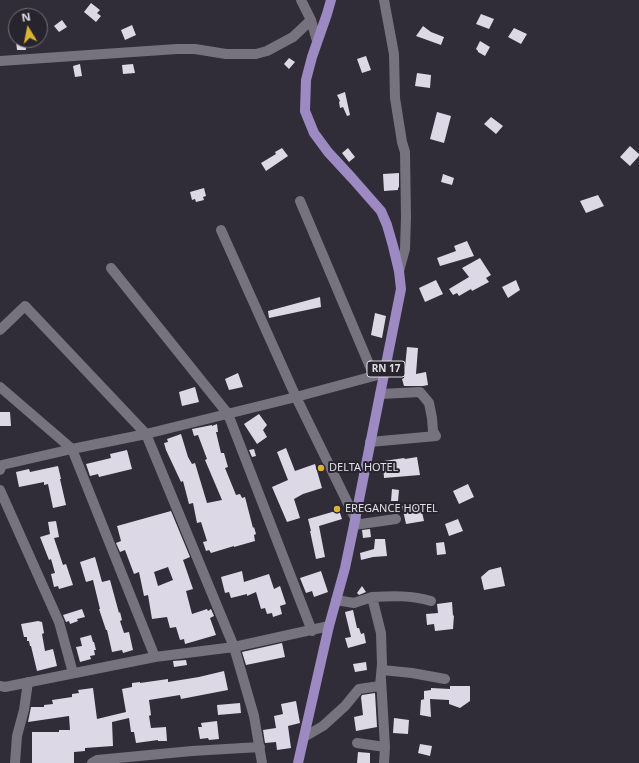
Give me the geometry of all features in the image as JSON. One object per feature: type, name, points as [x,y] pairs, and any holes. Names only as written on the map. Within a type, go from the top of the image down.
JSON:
[{"type":"main road","name":"RN 17","points":[[298,763],[329,626],[345,568],[401,290],[399,271],[387,225],[381,211],[328,152],[314,133],[305,111],[306,80],[331,0]]},
{"type":"street","points":[[301,0],[311,20],[317,41]]},
{"type":"street","points":[[384,0],[394,54],[395,98],[405,152],[405,249],[399,271]]},
{"type":"street","points":[[0,61],[177,49],[195,49],[226,54],[256,54],[267,51],[293,37],[311,20]]},
{"type":"street","points":[[300,201],[374,376]]},
{"type":"street","points":[[221,230],[296,397],[355,522],[396,519]]},
{"type":"street","points":[[111,268],[228,414],[312,630]]},
{"type":"street","points":[[0,330],[25,306],[146,434],[234,647],[254,716],[262,763]]},
{"type":"street","points":[[0,470],[2,464],[146,434],[296,397],[385,373]]},
{"type":"street","points":[[0,387],[72,449],[155,657]]},
{"type":"street","points":[[370,442],[436,436],[433,430],[429,403],[420,392],[380,394]]},
{"type":"street","points":[[0,490],[59,622],[73,673]]},
{"type":"street","points":[[336,600],[354,603],[372,597],[394,596],[431,601]]},
{"type":"street","points":[[372,597],[381,633],[385,747],[384,763]]},
{"type":"street","points":[[0,686],[5,687],[155,657],[234,647],[329,626]]},
{"type":"street","points":[[382,673],[412,673],[445,679]]},
{"type":"street","points":[[304,737],[323,726],[345,706],[359,689],[380,686],[382,673]]},
{"type":"street","points":[[15,763],[17,736],[24,710],[28,682]]},
{"type":"street","points":[[357,743],[385,747]]},
{"type":"street","points":[[92,763],[97,760],[192,751],[260,747]]},
{"type":"building","points":[[91,3],[100,10],[97,13],[101,16],[96,22],[84,12]]},
{"type":"building","points":[[481,14],[494,19],[489,29],[476,24]]},
{"type":"building","points":[[62,20],[67,27],[59,32],[54,26]]},
{"type":"building","points":[[132,25],[136,35],[125,40],[121,30]]},
{"type":"building","points":[[423,26],[431,32],[444,37],[441,45],[416,36]]},
{"type":"building","points":[[514,28],[527,34],[521,44],[508,37]]},
{"type":"building","points":[[480,41],[490,47],[485,56],[476,49]]},
{"type":"building","points":[[17,48],[26,48],[26,50],[17,50]]},
{"type":"building","points":[[366,56],[371,70],[362,73],[357,59]]},
{"type":"building","points":[[289,58],[295,62],[289,69],[284,64]]},
{"type":"building","points":[[80,64],[82,76],[75,77],[73,66]]},
{"type":"building","points":[[133,64],[135,73],[123,74],[122,65]]},
{"type":"building","points":[[417,73],[431,75],[430,88],[415,86]]},
{"type":"building","points":[[345,92],[350,115],[347,116],[343,107],[340,108],[340,101],[337,95]]},
{"type":"building","points":[[437,112],[451,116],[444,143],[430,139]]},
{"type":"building","points":[[491,117],[503,126],[496,134],[484,124]]},
{"type":"building","points":[[630,146],[639,154],[639,156],[630,166],[620,157]]},
{"type":"building","points":[[282,148],[288,156],[266,171],[261,163],[276,154],[275,152]]},
{"type":"building","points":[[348,148],[355,157],[349,162],[342,153]]},
{"type":"building","points":[[399,173],[398,190],[384,191],[383,174]]},
{"type":"building","points":[[443,174],[454,178],[452,185],[441,182]]},
{"type":"building","points":[[204,188],[206,196],[203,197],[204,200],[196,202],[195,199],[192,200],[190,192]]},
{"type":"building","points":[[598,195],[604,206],[586,213],[580,201]]},
{"type":"building","points":[[467,241],[474,256],[440,266],[437,258],[456,251],[454,246]]},
{"type":"building","points":[[480,258],[491,275],[486,278],[489,282],[472,291],[471,289],[459,296],[457,293],[453,295],[449,289],[469,277],[462,268]]},
{"type":"building","points":[[436,280],[443,294],[425,302],[419,288]]},
{"type":"building","points":[[516,280],[520,290],[508,298],[502,287]]},
{"type":"building","points":[[320,297],[321,307],[269,318],[268,311]]},
{"type":"building","points":[[375,313],[386,316],[382,338],[371,335]]},
{"type":"building","points":[[407,347],[418,348],[416,374],[426,372],[428,385],[404,386],[402,379],[404,378]]},
{"type":"building","points":[[238,373],[243,387],[229,390],[225,379]]},
{"type":"building","points":[[195,387],[199,402],[182,406],[179,392]]},
{"type":"building","points":[[0,412],[10,412],[11,426],[0,426]]},
{"type":"building","points":[[259,414],[267,425],[263,430],[267,437],[257,444],[244,424]]},
{"type":"building","points":[[217,424],[218,432],[216,432],[221,453],[224,453],[228,467],[225,468],[236,495],[240,494],[242,498],[245,497],[256,534],[254,535],[255,541],[211,553],[209,550],[206,551],[203,542],[207,541],[201,522],[197,523],[193,503],[189,504],[183,481],[181,482],[164,443],[168,442],[167,439],[181,434],[188,457],[192,464],[195,463],[207,503],[222,500],[205,460],[207,459],[198,435],[194,436],[192,429]]},
{"type":"building","points":[[286,448],[295,471],[315,464],[322,488],[303,494],[294,499],[300,518],[287,522],[272,487],[288,480],[277,452]]},
{"type":"building","points":[[254,449],[256,456],[252,457],[249,450]]},
{"type":"building","points":[[127,450],[132,469],[99,477],[98,474],[90,476],[86,464],[111,458],[110,454]]},
{"type":"building","points":[[417,457],[420,475],[384,478],[384,461]]},
{"type":"building","points":[[58,466],[66,505],[53,508],[48,484],[44,485],[44,482],[19,487],[16,472],[29,469],[30,472]]},
{"type":"building","points":[[468,484],[474,497],[459,504],[453,491]]},
{"type":"building","points":[[392,489],[399,490],[398,501],[391,501]]},
{"type":"building","points":[[420,503],[424,521],[406,524],[402,506]]},
{"type":"building","points":[[339,510],[342,519],[319,526],[325,557],[316,559],[308,519]]},
{"type":"building","points":[[171,511],[190,557],[183,560],[193,589],[186,591],[192,614],[211,609],[214,616],[210,618],[216,635],[185,644],[184,639],[180,640],[176,627],[170,628],[167,617],[152,619],[148,595],[144,596],[139,572],[134,574],[125,550],[120,552],[116,543],[121,541],[117,526]],"holes":[[[168,567],[173,580],[158,586],[154,572]]]},
{"type":"building","points":[[458,519],[463,531],[449,536],[445,524]]},
{"type":"building","points":[[56,521],[59,537],[54,538],[63,565],[66,564],[73,585],[59,589],[58,586],[54,587],[51,574],[55,573],[51,559],[49,560],[40,537],[50,534],[48,522]]},
{"type":"building","points":[[370,529],[371,537],[363,538],[362,530]]},
{"type":"building","points":[[375,539],[385,539],[387,556],[361,560],[360,553],[374,549]]},
{"type":"building","points":[[444,542],[446,554],[437,555],[436,543]]},
{"type":"building","points":[[95,557],[102,582],[110,580],[122,620],[120,621],[124,633],[129,632],[133,650],[123,653],[122,650],[112,652],[107,630],[99,609],[93,580],[86,582],[80,562]]},
{"type":"building","points":[[501,567],[505,586],[484,590],[481,577],[489,570]]},
{"type":"building","points":[[242,571],[244,582],[269,574],[274,589],[280,586],[286,604],[280,606],[282,614],[273,617],[272,613],[267,614],[265,608],[261,609],[256,592],[247,596],[247,594],[231,598],[229,592],[225,593],[221,577]]},
{"type":"building","points":[[321,571],[328,592],[314,597],[312,591],[306,593],[300,578]]},
{"type":"building","points":[[362,586],[366,592],[359,595],[357,593]]},
{"type":"building","points":[[452,602],[453,616],[454,615],[453,629],[435,631],[434,624],[427,625],[426,614],[438,613],[437,604]]},
{"type":"building","points":[[82,609],[85,617],[77,619],[78,621],[70,624],[69,621],[66,622],[63,615]]},
{"type":"building","points":[[353,610],[357,628],[359,628],[361,634],[364,633],[366,643],[348,648],[345,638],[351,637],[345,612]]},
{"type":"building","points":[[38,621],[42,622],[44,633],[42,634],[45,651],[53,649],[57,666],[37,671],[31,646],[29,641],[27,641],[27,637],[24,637],[21,624]]},
{"type":"building","points":[[91,635],[96,650],[94,650],[95,655],[90,656],[91,659],[80,662],[76,647],[82,646],[80,638]]},
{"type":"building","points":[[282,643],[285,657],[246,665],[242,652]]},
{"type":"building","points":[[186,660],[187,665],[174,667],[173,661]]},
{"type":"building","points":[[366,662],[367,670],[355,672],[353,664]]},
{"type":"building","points":[[224,671],[228,690],[181,699],[180,695],[149,700],[151,728],[166,727],[167,741],[158,740],[136,743],[134,732],[131,732],[129,718],[112,722],[113,746],[85,748],[85,751],[74,752],[74,763],[32,763],[32,732],[59,732],[59,730],[70,730],[69,716],[28,722],[31,707],[44,707],[44,705],[53,704],[52,700],[72,697],[72,694],[79,693],[78,690],[93,688],[97,719],[126,712],[122,689],[132,687],[132,683],[168,679],[168,682]]},
{"type":"building","points":[[450,686],[470,686],[470,701],[460,708],[449,704],[449,700],[430,699],[431,717],[420,715],[421,700],[425,699],[424,691],[431,690],[431,688],[450,689]]},
{"type":"building","points":[[375,693],[377,727],[356,731],[354,717],[363,715],[362,695]]},
{"type":"building","points":[[296,701],[300,723],[288,726],[291,748],[277,750],[276,742],[265,743],[263,730],[276,728],[274,716],[283,714],[281,704]]},
{"type":"building","points":[[240,703],[241,713],[218,715],[217,705]]},
{"type":"building","points":[[394,718],[409,720],[408,734],[393,733]]},
{"type":"building","points":[[217,721],[219,739],[200,739],[198,727],[202,727],[201,723]]},
{"type":"building","points":[[420,744],[432,746],[430,756],[418,753]]},
{"type":"building","points":[[358,752],[370,753],[370,763],[357,763]]},
{"type":"place","name":"DELTA HOTEL","points":[[321,468]]},
{"type":"place","name":"EREGANCE HOTEL","points":[[337,509]]}]
